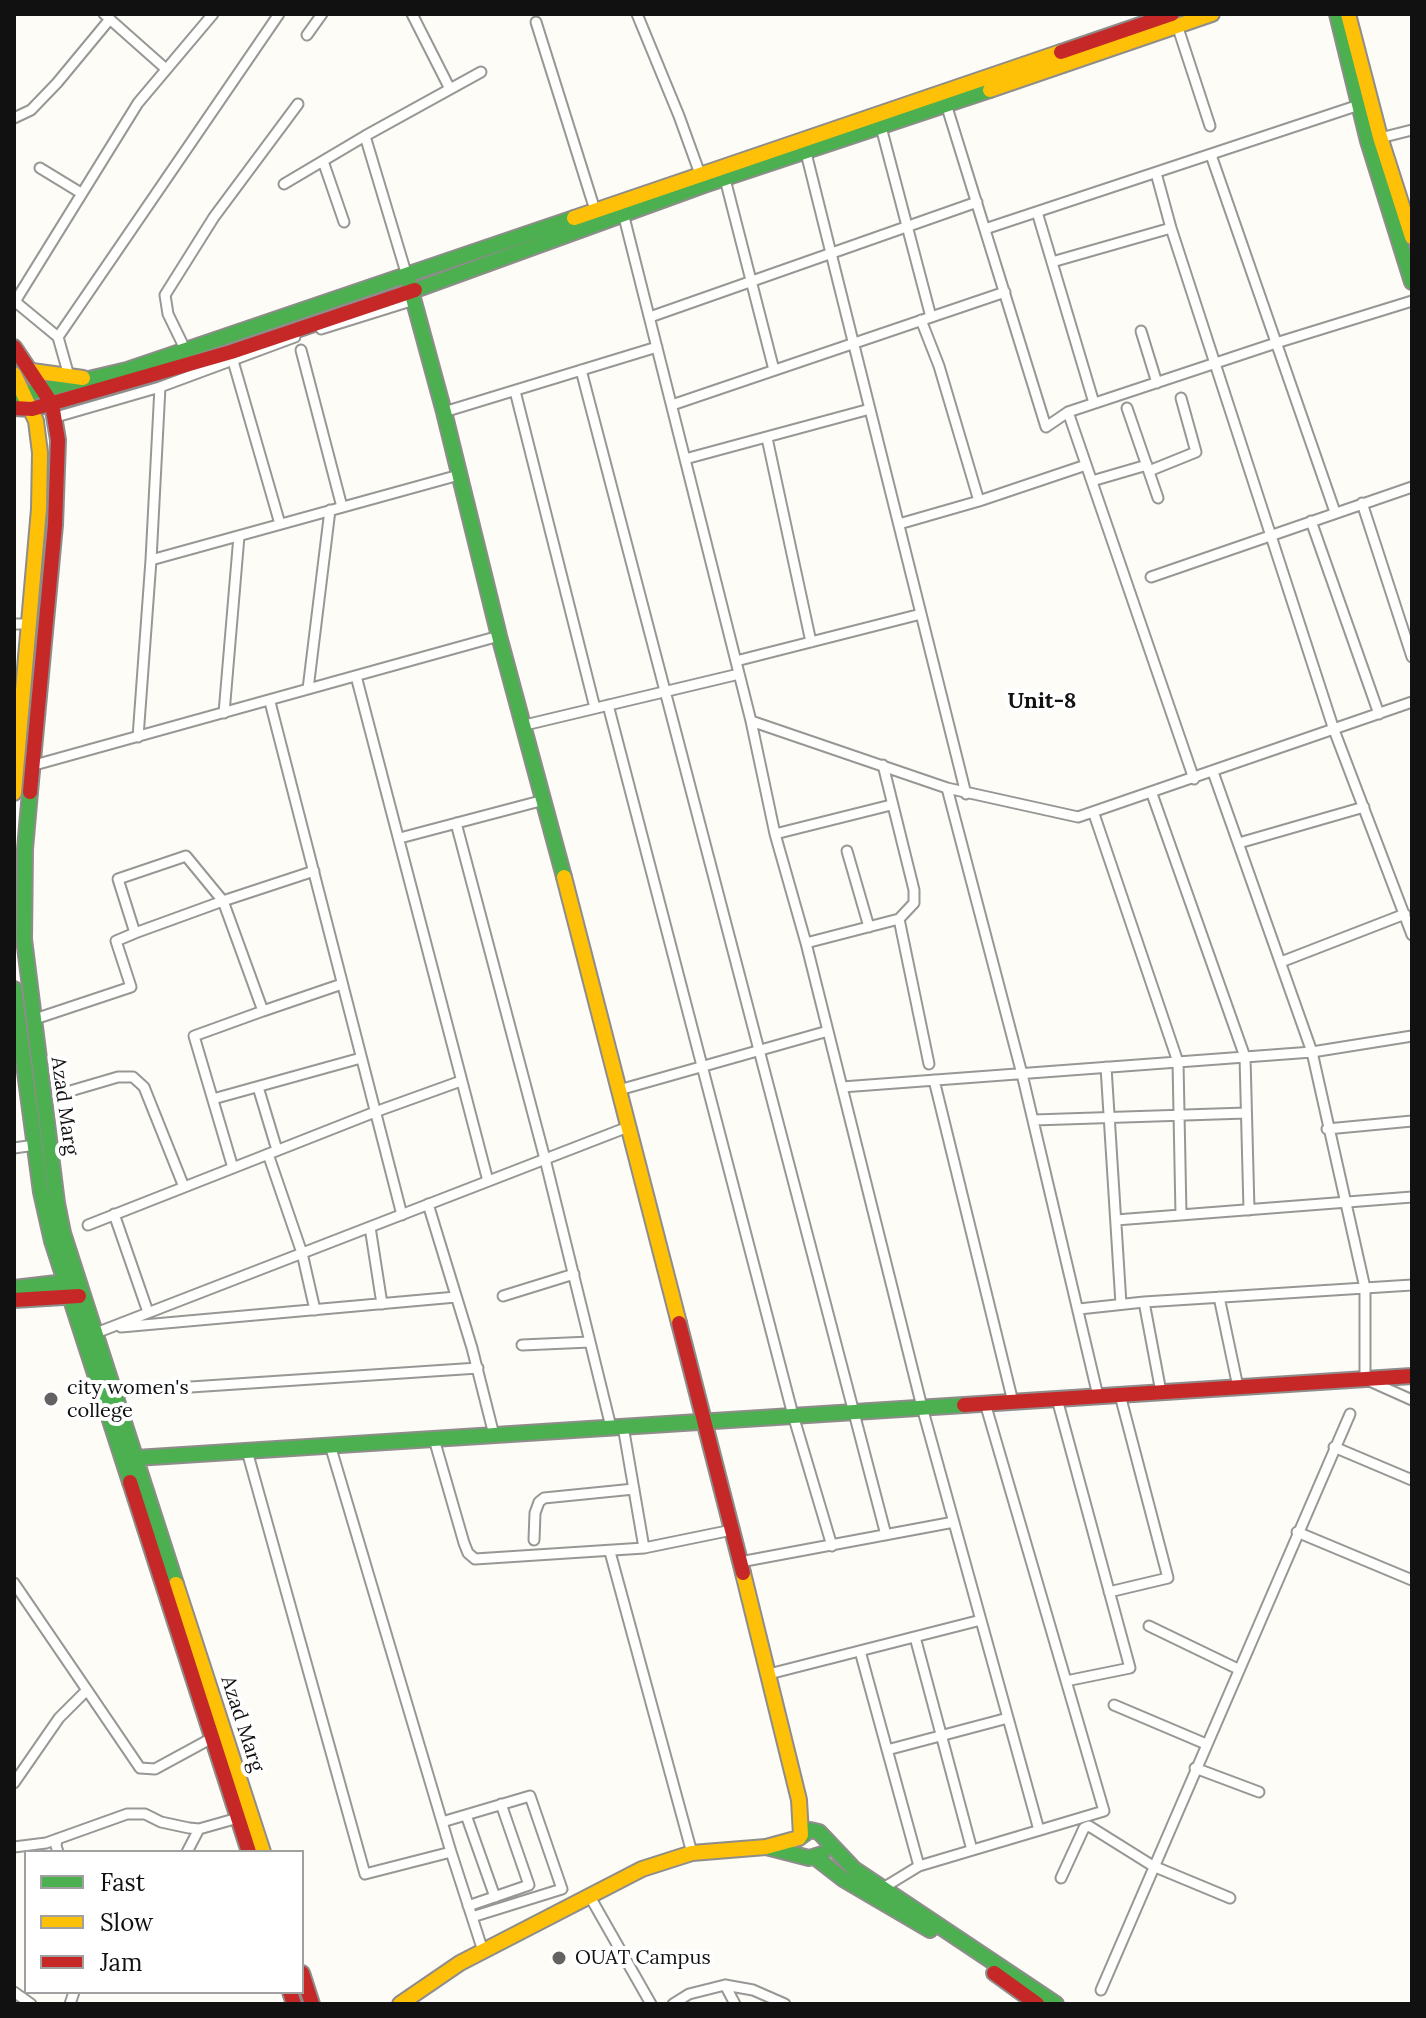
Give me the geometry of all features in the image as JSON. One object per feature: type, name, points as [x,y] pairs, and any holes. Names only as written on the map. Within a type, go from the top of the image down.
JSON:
[{"type":"street","points":[[58,337],[279,14]]},
{"type":"street","points":[[307,35],[322,14]]},
{"type":"street","points":[[412,14],[450,89]]},
{"type":"street","points":[[637,14],[700,174]]},
{"type":"street","points":[[51,404],[95,380],[700,174],[1174,20],[1212,14]]},
{"type":"street","points":[[1337,14],[1359,105],[1412,237]]},
{"type":"street","points":[[1348,14],[1374,139],[1412,282]]},
{"type":"street","points":[[69,376],[58,337],[16,300],[138,103],[208,16]]},
{"type":"street","points":[[14,118],[31,110],[57,83],[107,17],[166,69]]},
{"type":"street","points":[[18,402],[51,404],[160,387],[413,296],[623,213],[881,127],[1174,20]]},
{"type":"street","points":[[1174,20],[1210,126]]},
{"type":"street","points":[[536,22],[595,210]]},
{"type":"street","points":[[284,184],[481,72]]},
{"type":"street","points":[[186,351],[168,314],[165,295],[214,217],[298,104]]},
{"type":"street","points":[[946,104],[1046,427],[1068,412],[1094,403],[1412,301]]},
{"type":"street","points":[[985,229],[1359,105]]},
{"type":"street","points":[[881,127],[908,226],[926,318],[979,501]]},
{"type":"street","points":[[1374,139],[1412,130]]},
{"type":"street","points":[[365,136],[444,412],[499,636],[525,725],[769,1674],[799,1800],[799,1850],[843,1879],[880,1894],[1056,2004]]},
{"type":"street","points":[[806,153],[966,794]]},
{"type":"street","points":[[1211,155],[1335,512]]},
{"type":"street","points":[[323,161],[344,222]]},
{"type":"street","points":[[40,168],[81,193]]},
{"type":"street","points":[[1156,173],[1171,228],[1334,730],[1412,935]]},
{"type":"street","points":[[725,179],[774,370]]},
{"type":"street","points":[[650,317],[977,202]]},
{"type":"street","points":[[1037,212],[1094,403]]},
{"type":"street","points":[[623,213],[751,721],[775,834],[806,943],[922,1407],[1039,1830]]},
{"type":"street","points":[[1052,262],[1171,228]]},
{"type":"street","points":[[672,405],[1005,292]]},
{"type":"street","points":[[18,402],[32,409],[51,404],[413,296]]},
{"type":"street","points":[[1141,331],[1157,383]]},
{"type":"street","points":[[14,347],[51,404]]},
{"type":"street","points":[[444,412],[657,347]]},
{"type":"street","points":[[301,350],[342,507]]},
{"type":"street","points":[[233,361],[280,524]]},
{"type":"street","points":[[581,370],[886,1535]]},
{"type":"street","points":[[32,371],[95,380]]},
{"type":"street","points":[[14,374],[18,402]]},
{"type":"street","points":[[138,737],[160,387]]},
{"type":"street","points":[[515,391],[595,708]]},
{"type":"street","points":[[1092,481],[1148,468],[1196,452],[1181,398]]},
{"type":"street","name":"Azad Marg","points":[[51,404],[58,440],[55,525],[31,766],[25,849],[24,939],[57,1203],[74,1289],[102,1330],[115,1392],[262,1850]]},
{"type":"street","points":[[1127,408],[1158,498]]},
{"type":"street","points":[[14,790],[21,624],[39,509],[40,453],[32,409]]},
{"type":"street","points":[[685,459],[870,409]]},
{"type":"street","points":[[1068,412],[1194,779]]},
{"type":"street","points":[[767,438],[811,642]]},
{"type":"street","points":[[899,524],[1086,465]]},
{"type":"street","points":[[151,560],[459,475]]},
{"type":"street","points":[[1151,577],[1412,487]]},
{"type":"street","points":[[1362,503],[1412,657]]},
{"type":"street","points":[[308,689],[330,510]]},
{"type":"street","points":[[1311,521],[1379,714]]},
{"type":"street","points":[[224,713],[239,536]]},
{"type":"street","points":[[736,661],[921,614]]},
{"type":"street","points":[[31,766],[499,636]]},
{"type":"street","points":[[525,725],[739,674]]},
{"type":"street","points":[[356,676],[488,1181]]},
{"type":"street","points":[[270,702],[402,1215]]},
{"type":"street","points":[[751,721],[966,794],[1078,817],[1412,702]]},
{"type":"street","points":[[608,705],[793,1415],[832,1546]]},
{"type":"street","points":[[806,943],[899,919],[909,910],[915,898],[883,765]]},
{"type":"street","points":[[1213,772],[1312,1052],[1365,1288],[1365,1379]]},
{"type":"street","points":[[947,788],[1034,1120],[1098,1396]]},
{"type":"street","points":[[1152,794],[1245,1057],[1249,1210]]},
{"type":"street","points":[[400,838],[544,800]]},
{"type":"street","points":[[775,834],[891,805]]},
{"type":"street","points":[[1239,843],[1364,807]]},
{"type":"street","points":[[1094,814],[1178,1062],[1181,1215]]},
{"type":"street","points":[[456,823],[590,1342],[634,1489],[644,1548]]},
{"type":"street","points":[[847,851],[869,927]]},
{"type":"street","points":[[135,933],[118,879],[186,856],[223,901],[263,1011]]},
{"type":"street","points":[[32,1020],[131,987],[116,941],[314,871]]},
{"type":"street","points":[[1281,962],[1405,914]]},
{"type":"street","points":[[899,919],[929,1064]]},
{"type":"street","points":[[233,1168],[194,1036],[342,984]]},
{"type":"street","name":"Azad Marg","points":[[14,989],[44,1204],[74,1289],[248,1850]]},
{"type":"street","points":[[619,1090],[828,1031]]},
{"type":"street","points":[[842,1087],[1312,1052],[1412,1036]]},
{"type":"street","points":[[213,1099],[361,1058]]},
{"type":"street","points":[[1106,1067],[1121,1304]]},
{"type":"street","points":[[60,1094],[118,1077],[133,1077],[144,1087],[184,1187]]},
{"type":"street","points":[[934,1080],[1013,1402]]},
{"type":"street","points":[[88,1225],[461,1081]]},
{"type":"street","points":[[258,1087],[272,1152],[302,1253],[315,1310]]},
{"type":"street","points":[[1034,1120],[1246,1113]]},
{"type":"street","points":[[1327,1129],[1412,1121]]},
{"type":"street","points":[[102,1330],[628,1127]]},
{"type":"street","points":[[14,1148],[35,1145]]},
{"type":"street","points":[[1116,1220],[1412,1197]]},
{"type":"street","points":[[428,1204],[478,1368],[494,1435]]},
{"type":"street","points":[[114,1214],[148,1312]]},
{"type":"street","points":[[370,1227],[382,1304]]},
{"type":"street","points":[[503,1296],[574,1274]]},
{"type":"street","points":[[1079,1309],[1412,1285]]},
{"type":"street","points":[[16,1299],[74,1289]]},
{"type":"street","points":[[102,1330],[456,1297]]},
{"type":"street","points":[[1219,1297],[1238,1387]]},
{"type":"street","points":[[1144,1302],[1161,1392]]},
{"type":"street","points":[[522,1345],[590,1342]]},
{"type":"street","points":[[115,1392],[478,1368]]},
{"type":"street","points":[[136,1458],[1412,1376]]},
{"type":"street","points":[[1365,1379],[1412,1400]]},
{"type":"street","points":[[1109,1592],[1168,1578],[1120,1395]]},
{"type":"street","points":[[1057,1399],[1130,1668],[1066,1681]]},
{"type":"street","points":[[880,1894],[919,1866],[1104,1811],[985,1403]]},
{"type":"street","points":[[1101,1990],[1350,1414]]},
{"type":"street","points":[[434,1439],[464,1543],[475,1559],[610,1552],[732,1530]]},
{"type":"street","points":[[330,1445],[483,1951]]},
{"type":"street","points":[[1334,1447],[1412,1480]]},
{"type":"street","points":[[247,1451],[365,1874],[451,1852]]},
{"type":"street","points":[[534,1540],[535,1513],[544,1498],[634,1489]]},
{"type":"street","points":[[740,1562],[954,1522]]},
{"type":"street","points":[[1297,1532],[1412,1580]]},
{"type":"street","points":[[610,1552],[692,1853]]},
{"type":"street","points":[[14,1583],[140,1768],[155,1769],[212,1738]]},
{"type":"street","points":[[769,1674],[981,1620]]},
{"type":"street","points":[[1149,1626],[1238,1669]]},
{"type":"street","points":[[915,1637],[972,1850]]},
{"type":"street","points":[[860,1651],[919,1866]]},
{"type":"street","points":[[14,1783],[59,1718],[87,1690]]},
{"type":"street","points":[[1114,1705],[1206,1744]]},
{"type":"street","points":[[887,1750],[1008,1718]]},
{"type":"street","points":[[1195,1768],[1259,1792]]},
{"type":"street","points":[[442,1822],[530,1796],[562,1889],[472,1917]]},
{"type":"street","points":[[799,1800],[823,1837],[880,1894],[1037,2004]]},
{"type":"street","points":[[468,1906],[529,1885],[501,1804]]},
{"type":"street","points":[[14,1847],[57,1839],[127,1814],[145,1814],[161,1822],[199,1829],[238,1818]]},
{"type":"street","points":[[466,1815],[495,1897]]},
{"type":"street","points":[[1061,1878],[1084,1828],[1089,1826],[1153,1866],[1230,1898]]},
{"type":"street","points":[[188,1850],[199,1829]]},
{"type":"street","points":[[400,2004],[435,1978],[483,1951],[642,1869],[692,1853],[766,1847],[810,1830],[823,1837]]},
{"type":"street","points":[[766,1847],[809,1856],[825,1850],[823,1837]]},
{"type":"street","points":[[57,1839],[57,1850]]},
{"type":"street","points":[[589,1895],[651,2004]]},
{"type":"street","points":[[304,1979],[312,2004]]},
{"type":"street","points":[[673,2004],[689,1994],[725,1985],[753,1990],[785,2004]]},
{"type":"street","points":[[725,1985],[735,2004]]},
{"type":"street","points":[[14,1992],[31,2004]]},
{"type":"traffic: fast","points":[[1337,14],[1368,141],[1412,282]]},
{"type":"traffic: fast","points":[[415,290],[704,185],[990,90]]},
{"type":"traffic: fast","points":[[14,404],[25,394],[127,370],[574,218]]},
{"type":"traffic: fast","points":[[407,276],[564,877]]},
{"type":"traffic: fast","points":[[30,792],[25,849],[24,939],[57,1203],[63,1233],[176,1584]]},
{"type":"traffic: fast","points":[[14,989],[41,1192],[52,1241],[130,1482]]},
{"type":"traffic: fast","points":[[14,1288],[74,1281]]},
{"type":"traffic: fast","points":[[136,1458],[964,1405]]},
{"type":"traffic: fast","points":[[799,1838],[810,1830],[819,1832],[854,1869],[1056,2004]]},
{"type":"traffic: fast","points":[[766,1847],[809,1858],[822,1854]]},
{"type":"traffic: fast","points":[[816,1858],[843,1879],[930,1930]]},
{"type":"traffic: slow","points":[[990,90],[1212,14]]},
{"type":"traffic: slow","points":[[1348,14],[1380,137],[1412,237]]},
{"type":"traffic: slow","points":[[574,218],[1061,52]]},
{"type":"traffic: slow","points":[[32,371],[83,378]]},
{"type":"traffic: slow","points":[[14,374],[36,421],[40,453],[39,509],[14,793]]},
{"type":"traffic: slow","points":[[564,877],[679,1323]]},
{"type":"traffic: slow","points":[[743,1573],[799,1800],[801,1835]]},
{"type":"traffic: slow","points":[[176,1584],[262,1850]]},
{"type":"traffic: slow","points":[[400,2004],[460,1963],[642,1869],[692,1853],[766,1847],[799,1838]]},
{"type":"traffic: jam","points":[[1061,52],[1172,14]]},
{"type":"traffic: jam","points":[[14,408],[32,409],[231,352],[415,290]]},
{"type":"traffic: jam","points":[[14,347],[52,404],[58,440],[55,525],[30,792]]},
{"type":"traffic: jam","points":[[14,1300],[79,1296]]},
{"type":"traffic: jam","points":[[679,1323],[743,1573]]},
{"type":"traffic: jam","points":[[964,1405],[1412,1376]]},
{"type":"traffic: jam","points":[[130,1482],[248,1850]]},
{"type":"traffic: jam","points":[[994,1973],[1037,2004]]},
{"type":"traffic: jam","points":[[304,1979],[312,2004]]},
{"type":"traffic: jam","points":[[291,1994],[294,2004]]},
{"type":"place","name":"city women's college","points":[[51,1399]]},
{"type":"place","name":"OUAT Campus","points":[[559,1958]]},
{"type":"district","name":"Unit-8","points":[[1042,702]]}]
